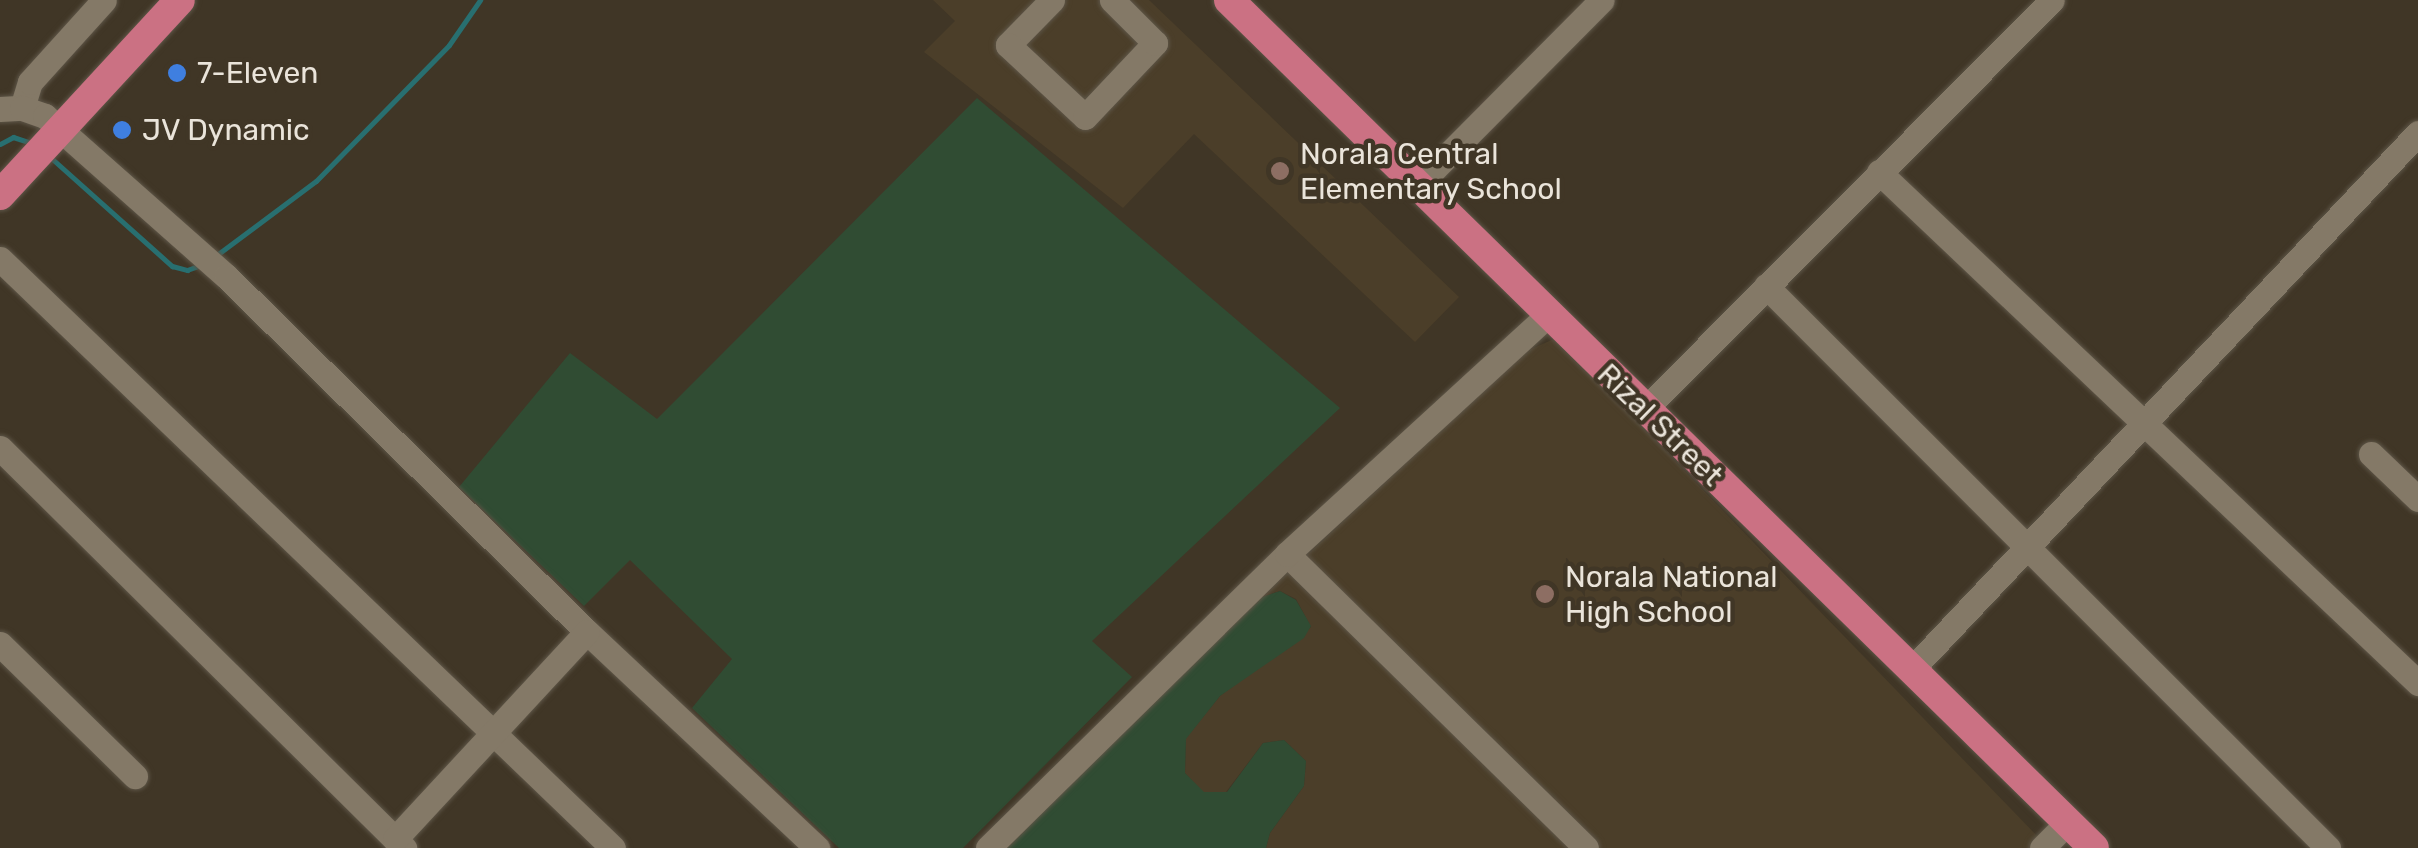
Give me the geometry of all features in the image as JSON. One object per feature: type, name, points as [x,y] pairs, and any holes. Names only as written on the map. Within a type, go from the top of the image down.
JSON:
[{"type":"main road","points":[[0,195],[180,0]]},
{"type":"main road","name":"Rizal Street","points":[[1229,0],[2094,848]]},
{"type":"street","points":[[104,0],[30,82],[11,109],[45,116],[57,134],[226,276],[586,632],[816,848]]},
{"type":"street","points":[[1052,0],[1008,46],[1085,117],[1155,44],[1112,0]]},
{"type":"street","points":[[1417,186],[1602,0]]},
{"type":"street","points":[[1644,410],[2052,0]]},
{"type":"street","points":[[1912,670],[2418,133]]},
{"type":"street","points":[[1879,172],[2418,682]]},
{"type":"street","points":[[0,259],[613,848]]},
{"type":"street","points":[[1766,286],[2328,848]]},
{"type":"street","points":[[988,848],[1287,554],[1548,315]]},
{"type":"street","points":[[0,448],[399,844],[494,730],[586,632]]},
{"type":"street","points":[[2370,454],[2418,500]]},
{"type":"street","points":[[1287,554],[1586,848]]},
{"type":"street","points":[[0,644],[136,776]]},
{"type":"street","points":[[2042,848],[2068,822]]},
{"type":"shaded area","name":"Norala Central Elementary School","points":[[933,0],[1149,0],[1459,297],[1415,342],[1194,134],[1123,208],[924,52],[955,21]]},
{"type":"shaded area","name":"Norala National High School","points":[[1556,338],[2040,839],[2030,848],[1266,848],[1270,833],[1304,786],[1306,761],[1284,740],[1263,743],[1226,792],[1203,792],[1185,773],[1186,738],[1220,696],[1311,627],[1296,599],[1280,591],[1262,597],[1527,351]]},
{"type":"green space","points":[[977,98],[1340,408],[1092,641],[1132,677],[963,848],[839,848],[692,708],[732,659],[630,560],[584,606],[459,487],[570,353],[657,419]]},
{"type":"green space","points":[[1280,591],[1296,600],[1311,626],[1304,638],[1220,696],[1186,739],[1185,773],[1204,792],[1227,792],[1263,743],[1284,740],[1306,761],[1304,786],[1270,833],[1266,848],[1007,848],[1262,597]]},
{"type":"waterway","points":[[214,257],[316,181],[449,45],[480,0]]},
{"type":"waterway","points":[[0,144],[13,137],[34,144]]},
{"type":"waterway","points":[[50,157],[172,266],[187,270],[201,265]]},
{"type":"place","name":"7-Eleven","points":[[177,73]]},
{"type":"place","name":"JV Dynamic","points":[[122,130]]},
{"type":"place","name":"Norala Central Elementary School","points":[[1280,171]]},
{"type":"place","name":"Norala National High School","points":[[1545,594]]}]
